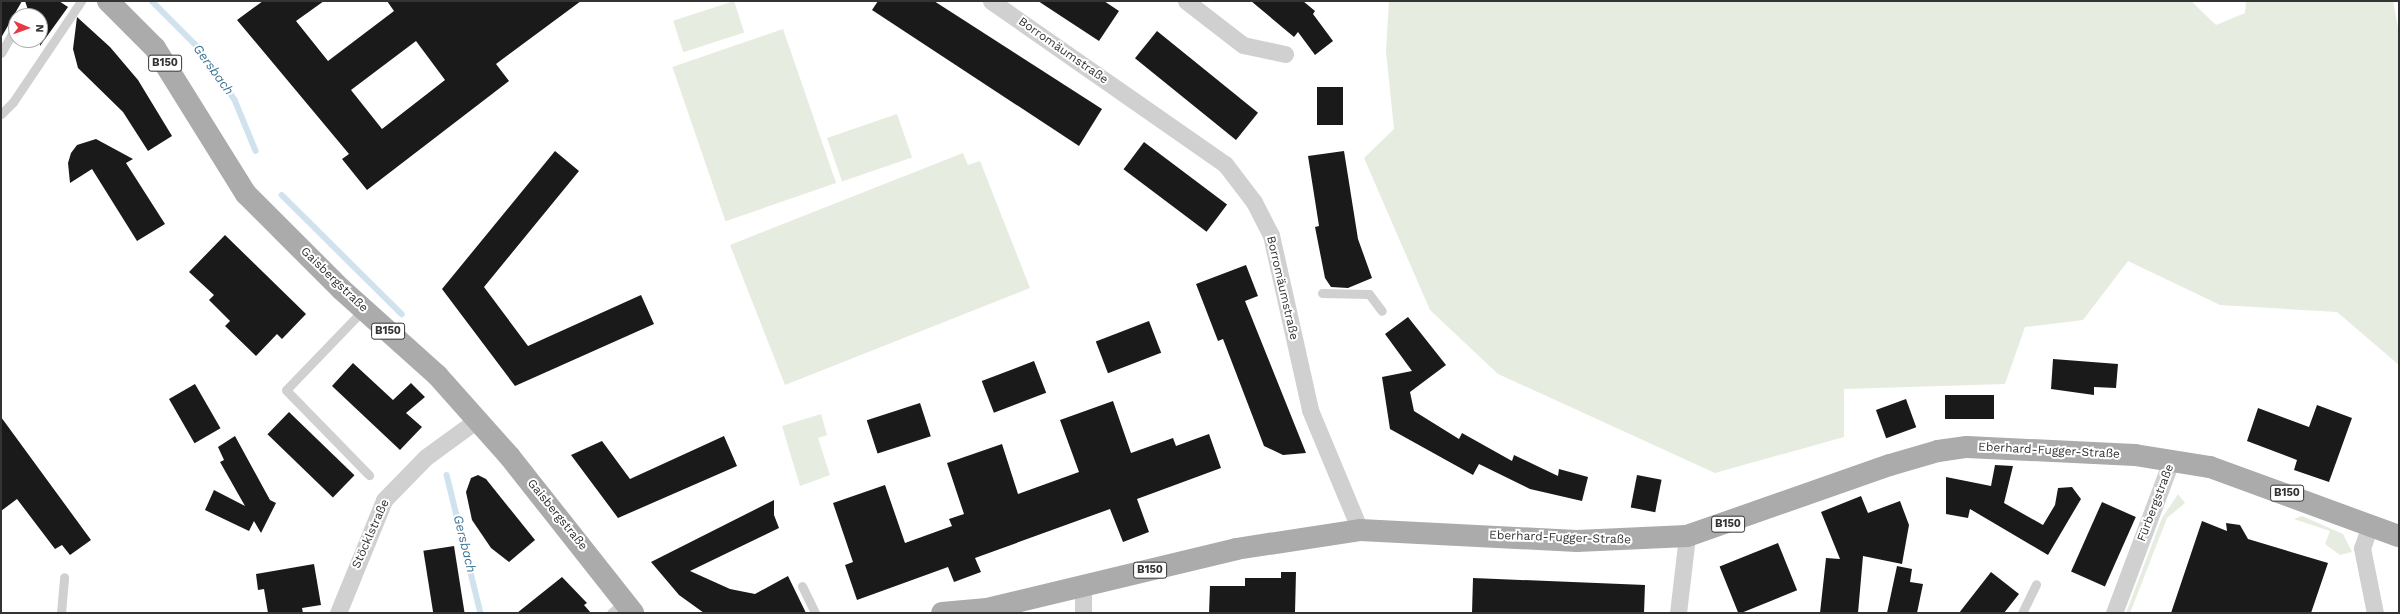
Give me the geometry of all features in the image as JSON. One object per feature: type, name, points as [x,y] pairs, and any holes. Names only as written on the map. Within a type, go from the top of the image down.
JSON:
[{"type":"main road","name":"Gaisbergstraße","points":[[108,1],[155,48],[246,194],[364,309],[437,375],[477,420],[628,610]]},
{"type":"main road","name":"Eberhard-Fugger-Straße","points":[[942,613],[983,611],[1236,549],[1360,530],[1577,541],[1687,536],[1838,481],[1938,451],[1999,447],[2172,459]]},
{"type":"main road","name":"Fürbergstraße","points":[[2172,459],[2210,467],[2399,536]]},
{"type":"street","name":"Borromäumstraße","points":[[991,1],[1225,164],[1254,202],[1271,235],[1310,410],[1360,530]]},
{"type":"street","points":[[1186,1],[1243,45],[1285,54]]},
{"type":"street","name":"Stöcklstraße","points":[[338,613],[384,500],[426,456],[477,420]]},
{"type":"street","name":"Fürbergstraße","points":[[2114,613],[2172,459]]},
{"type":"street","points":[[2370,525],[2362,548],[2375,613]]},
{"type":"street","points":[[1678,613],[1687,536]]},
{"type":"street","points":[[1083,586],[1083,613]]},
{"type":"lane","points":[[1,114],[13,102],[81,1]]},
{"type":"lane","points":[[1,53],[8,41]]},
{"type":"lane","points":[[1322,293],[1369,294],[1382,311]]},
{"type":"lane","points":[[364,309],[286,390],[369,475]]},
{"type":"lane","points":[[61,613],[64,577]]},
{"type":"lane","points":[[2022,613],[2036,584]]},
{"type":"lane","points":[[802,586],[815,613]]},
{"type":"shaded area","points":[[734,1],[744,32],[683,52],[673,21]]},
{"type":"shaded area","points":[[1389,1],[2191,1],[2216,25],[2245,13],[2246,1],[2393,1],[2399,33],[2399,365],[2337,312],[2220,305],[2128,261],[2083,320],[2025,327],[2005,384],[1844,389],[1844,437],[1715,473],[1498,374],[1430,310],[1364,158],[1394,129],[1386,51]]},
{"type":"shaded area","points":[[783,29],[836,183],[725,221],[672,67]]},
{"type":"shaded area","points":[[897,114],[912,157],[842,182],[827,138]]},
{"type":"shaded area","points":[[963,153],[968,165],[980,161],[1030,288],[785,385],[730,245]]},
{"type":"shaded area","points":[[821,414],[827,435],[818,438],[830,475],[800,486],[782,426]]},
{"type":"shaded area","points":[[2178,494],[2185,503],[2167,518],[2130,613],[2126,613],[2162,518]]},
{"type":"shaded area","points":[[2302,516],[2343,534],[2352,552],[2340,555],[2325,544],[2330,531],[2294,519]]},
{"type":"building","points":[[1,1],[22,1],[18,8],[8,8],[8,26],[1,38]]},
{"type":"building","points":[[25,1],[59,1],[68,7],[48,35],[48,8],[27,8]]},
{"type":"building","points":[[263,1],[324,1],[296,21],[328,61],[394,11],[387,1],[581,1],[496,64],[509,81],[367,190],[342,159],[349,154],[237,20]],"holes":[[[416,41],[445,80],[382,129],[351,90]]]},
{"type":"building","points":[[878,1],[934,1],[1102,109],[1079,146],[872,10]]},
{"type":"building","points":[[1038,1],[1104,1],[1119,11],[1099,41]]},
{"type":"building","points":[[1251,1],[1303,1],[1315,11],[1313,14],[1333,41],[1315,55],[1298,32],[1294,37]]},
{"type":"building","points":[[77,17],[110,47],[138,80],[172,136],[148,151],[123,112],[78,68],[73,49]]},
{"type":"building","points":[[1157,31],[1258,113],[1236,140],[1135,58]]},
{"type":"building","points":[[1317,87],[1343,87],[1343,125],[1317,125]]},
{"type":"building","points":[[96,139],[133,159],[126,163],[165,224],[137,241],[92,169],[70,183],[68,163],[71,153],[77,145]]},
{"type":"building","points":[[1144,142],[1227,205],[1207,232],[1124,169]]},
{"type":"building","points":[[555,151],[579,171],[484,287],[528,346],[641,295],[654,324],[515,386],[442,289]]},
{"type":"building","points":[[1344,151],[1358,239],[1372,278],[1348,288],[1331,287],[1325,278],[1315,227],[1319,226],[1308,156]]},
{"type":"building","points":[[225,235],[306,314],[282,339],[277,334],[256,356],[225,326],[230,321],[209,300],[214,295],[189,272]]},
{"type":"building","points":[[1246,265],[1258,296],[1245,301],[1306,453],[1283,455],[1264,446],[1223,339],[1218,341],[1196,284]]},
{"type":"building","points":[[1408,317],[1446,365],[1410,392],[1414,411],[1459,439],[1462,433],[1512,461],[1514,455],[1558,476],[1559,469],[1588,477],[1582,501],[1530,489],[1479,464],[1473,475],[1390,429],[1382,377],[1412,371],[1385,334]]},
{"type":"building","points":[[1149,321],[1161,353],[1108,373],[1096,341]]},
{"type":"building","points":[[2053,359],[2118,364],[2116,388],[2094,387],[2094,395],[2051,389]]},
{"type":"building","points":[[1034,361],[1046,393],[994,413],[982,381]]},
{"type":"building","points":[[353,363],[393,400],[411,383],[425,397],[406,413],[422,427],[400,450],[332,386]]},
{"type":"building","points":[[195,384],[221,428],[195,443],[169,399]]},
{"type":"building","points":[[1945,395],[1994,395],[1994,419],[1945,419]]},
{"type":"building","points":[[1906,399],[1916,427],[1886,438],[1876,410]]},
{"type":"building","points":[[1113,401],[1131,453],[1173,438],[1176,446],[1209,434],[1221,468],[1137,499],[1149,532],[1123,542],[1110,509],[975,558],[981,572],[954,582],[948,567],[857,600],[845,565],[853,562],[833,503],[885,485],[905,543],[952,526],[949,519],[964,514],[947,463],[1002,444],[1018,494],[1079,472],[1060,420]]},
{"type":"building","points":[[920,403],[931,436],[878,454],[867,420]]},
{"type":"building","points":[[2317,405],[2352,418],[2329,482],[2294,470],[2297,460],[2247,441],[2258,408],[2309,427]]},
{"type":"building","points":[[289,412],[354,475],[333,498],[267,434]]},
{"type":"building","points":[[1,417],[91,540],[70,555],[62,545],[55,549],[17,499],[1,511]]},
{"type":"building","points":[[235,436],[270,500],[276,503],[261,533],[254,521],[249,531],[205,510],[214,490],[245,506],[220,462],[224,460],[218,447]]},
{"type":"building","points":[[724,436],[737,466],[618,518],[571,455],[602,441],[630,479]]},
{"type":"building","points":[[1995,465],[2013,466],[2004,503],[2043,525],[2055,505],[2058,488],[2072,487],[2081,499],[2048,555],[1970,509],[1968,518],[1946,514],[1946,477],[1991,486]]},
{"type":"building","points":[[478,475],[486,479],[535,540],[509,562],[491,548],[472,520],[466,492],[471,478]]},
{"type":"building","points":[[1637,475],[1662,480],[1655,512],[1631,507]]},
{"type":"building","points":[[1861,496],[1868,513],[1900,501],[1909,525],[1902,564],[1863,556],[1858,613],[1820,613],[1826,558],[1840,559],[1821,512]]},
{"type":"building","points":[[774,500],[774,515],[779,528],[690,571],[730,589],[755,594],[788,576],[806,613],[704,613],[679,595],[651,562]]},
{"type":"building","points":[[2102,502],[2136,517],[2105,586],[2071,571]]},
{"type":"building","points":[[2202,521],[2227,531],[2226,523],[2240,525],[2248,539],[2328,563],[2311,613],[2171,613]]},
{"type":"building","points":[[1778,543],[1797,590],[1738,613],[1720,567]]},
{"type":"building","points":[[454,546],[465,613],[433,613],[423,551]]},
{"type":"building","points":[[314,564],[321,605],[302,608],[303,613],[268,613],[264,589],[258,590],[256,574]]},
{"type":"building","points":[[1897,566],[1912,569],[1910,582],[1923,584],[1917,613],[1887,613]]},
{"type":"building","points":[[1281,572],[1296,572],[1295,613],[1209,613],[1210,586],[1245,586],[1245,578],[1281,578]]},
{"type":"building","points":[[1991,572],[2019,594],[2004,613],[1959,613]]},
{"type":"building","points":[[562,577],[587,603],[584,605],[591,613],[517,613]]},
{"type":"building","points":[[1473,578],[1645,585],[1644,613],[1472,613]]},
{"type":"waterway","name":"Gersbach","points":[[152,1],[201,50],[235,100],[256,151]]},
{"type":"waterway","name":"Gersbach","points":[[282,195],[402,314]]},
{"type":"waterway","name":"Gersbach","points":[[447,475],[481,613]]}]
